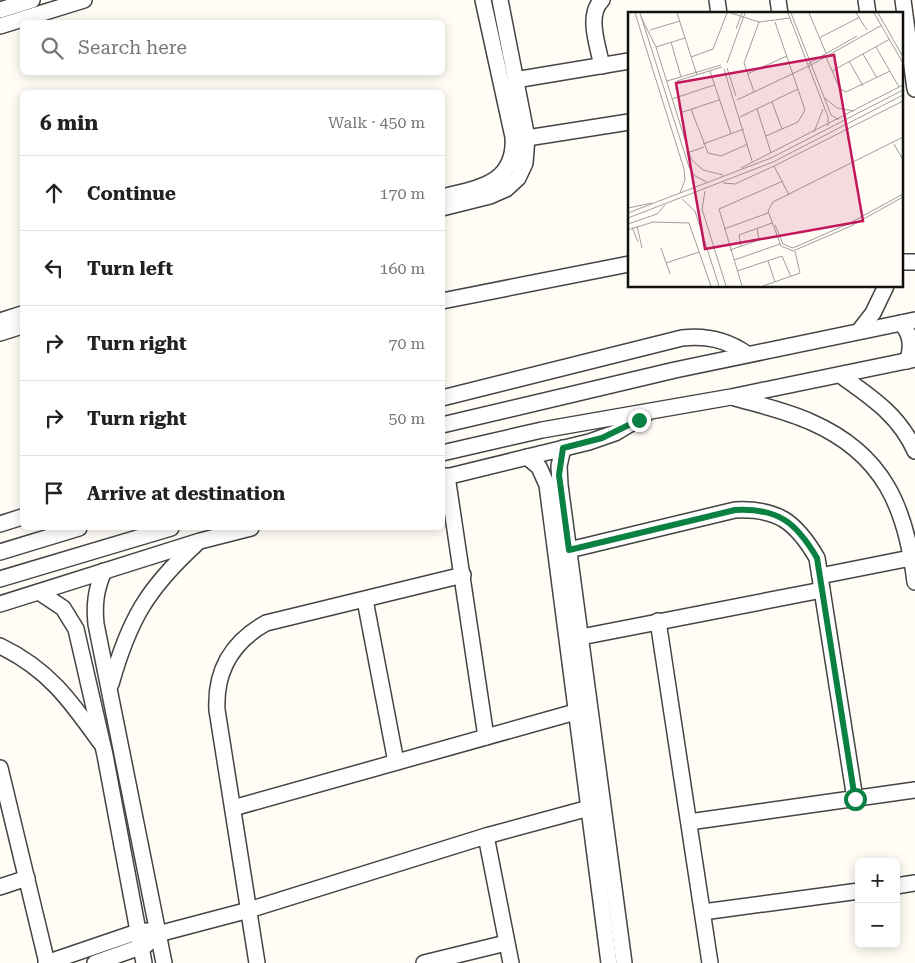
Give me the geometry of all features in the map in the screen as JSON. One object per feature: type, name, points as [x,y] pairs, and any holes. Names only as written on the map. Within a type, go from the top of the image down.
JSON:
[{"type":"street","points":[[0,10],[32,0]]},
{"type":"street","points":[[445,197],[490,184],[507,168],[512,152],[513,137],[483,0]]},
{"type":"street","points":[[445,207],[490,196],[512,184],[525,163],[527,138],[500,0]]},
{"type":"street","points":[[602,0],[595,9],[593,20],[602,66]]},
{"type":"street","points":[[904,0],[915,89]]},
{"type":"street","points":[[0,26],[80,1]]},
{"type":"street","points":[[515,80],[628,62]]},
{"type":"street","points":[[527,138],[628,122]]},
{"type":"street","points":[[902,262],[915,262]]},
{"type":"street","points":[[445,300],[628,264]]},
{"type":"street","points":[[859,331],[873,313],[885,288]]},
{"type":"street","points":[[0,321],[20,315]]},
{"type":"street","points":[[445,424],[747,354],[908,321],[911,360],[731,397],[542,430],[445,452]]},
{"type":"street","points":[[0,333],[20,327]]},
{"type":"street","points":[[445,396],[682,338],[702,337],[721,340],[747,354]]},
{"type":"street","points":[[840,375],[884,407],[913,441]]},
{"type":"street","points":[[731,397],[811,422],[840,438],[864,458],[884,482],[896,502],[905,523],[914,558],[915,582]]},
{"type":"street","points":[[486,737],[462,575],[445,477],[615,433],[651,411]]},
{"type":"street","points":[[563,448],[559,475],[581,636],[589,808],[609,963]]},
{"type":"street","points":[[527,457],[539,468],[547,485],[624,963]]},
{"type":"street","points":[[569,550],[735,510],[756,509],[782,518],[803,535],[817,558],[855,799]]},
{"type":"street","points":[[0,524],[20,518]]},
{"type":"street","points":[[0,552],[72,530]]},
{"type":"street","points":[[0,579],[164,530]]},
{"type":"street","points":[[0,604],[200,541],[243,530]]},
{"type":"street","points":[[110,685],[125,637],[141,605],[162,577],[200,541]]},
{"type":"street","points":[[581,636],[658,621],[821,583],[914,558]]},
{"type":"street","points":[[104,571],[97,587],[95,612],[164,963]]},
{"type":"street","points":[[257,963],[217,703],[218,684],[227,658],[244,638],[266,623],[462,575]]},
{"type":"street","points":[[39,592],[62,608],[76,629],[103,748],[144,963]]},
{"type":"street","points":[[365,600],[396,762]]},
{"type":"street","points":[[658,621],[710,963]]},
{"type":"street","points":[[0,646],[34,665],[55,683],[73,703],[103,748]]},
{"type":"street","points":[[233,808],[583,710]]},
{"type":"street","points":[[0,768],[46,963],[137,932],[148,931],[158,934],[249,910],[486,836],[589,808]]},
{"type":"street","points":[[689,822],[915,790]]},
{"type":"street","points":[[486,836],[510,963]]},
{"type":"street","points":[[0,887],[27,878]]},
{"type":"street","points":[[900,885],[915,883]]},
{"type":"street","points":[[703,912],[855,892]]},
{"type":"street","points":[[95,963],[151,942],[158,934]]},
{"type":"street","points":[[424,963],[506,942]]},
{"type":"route","points":[[639,420],[602,438],[563,448],[559,475],[569,550],[735,510],[756,509],[782,518],[803,535],[817,558],[855,799]]}]
